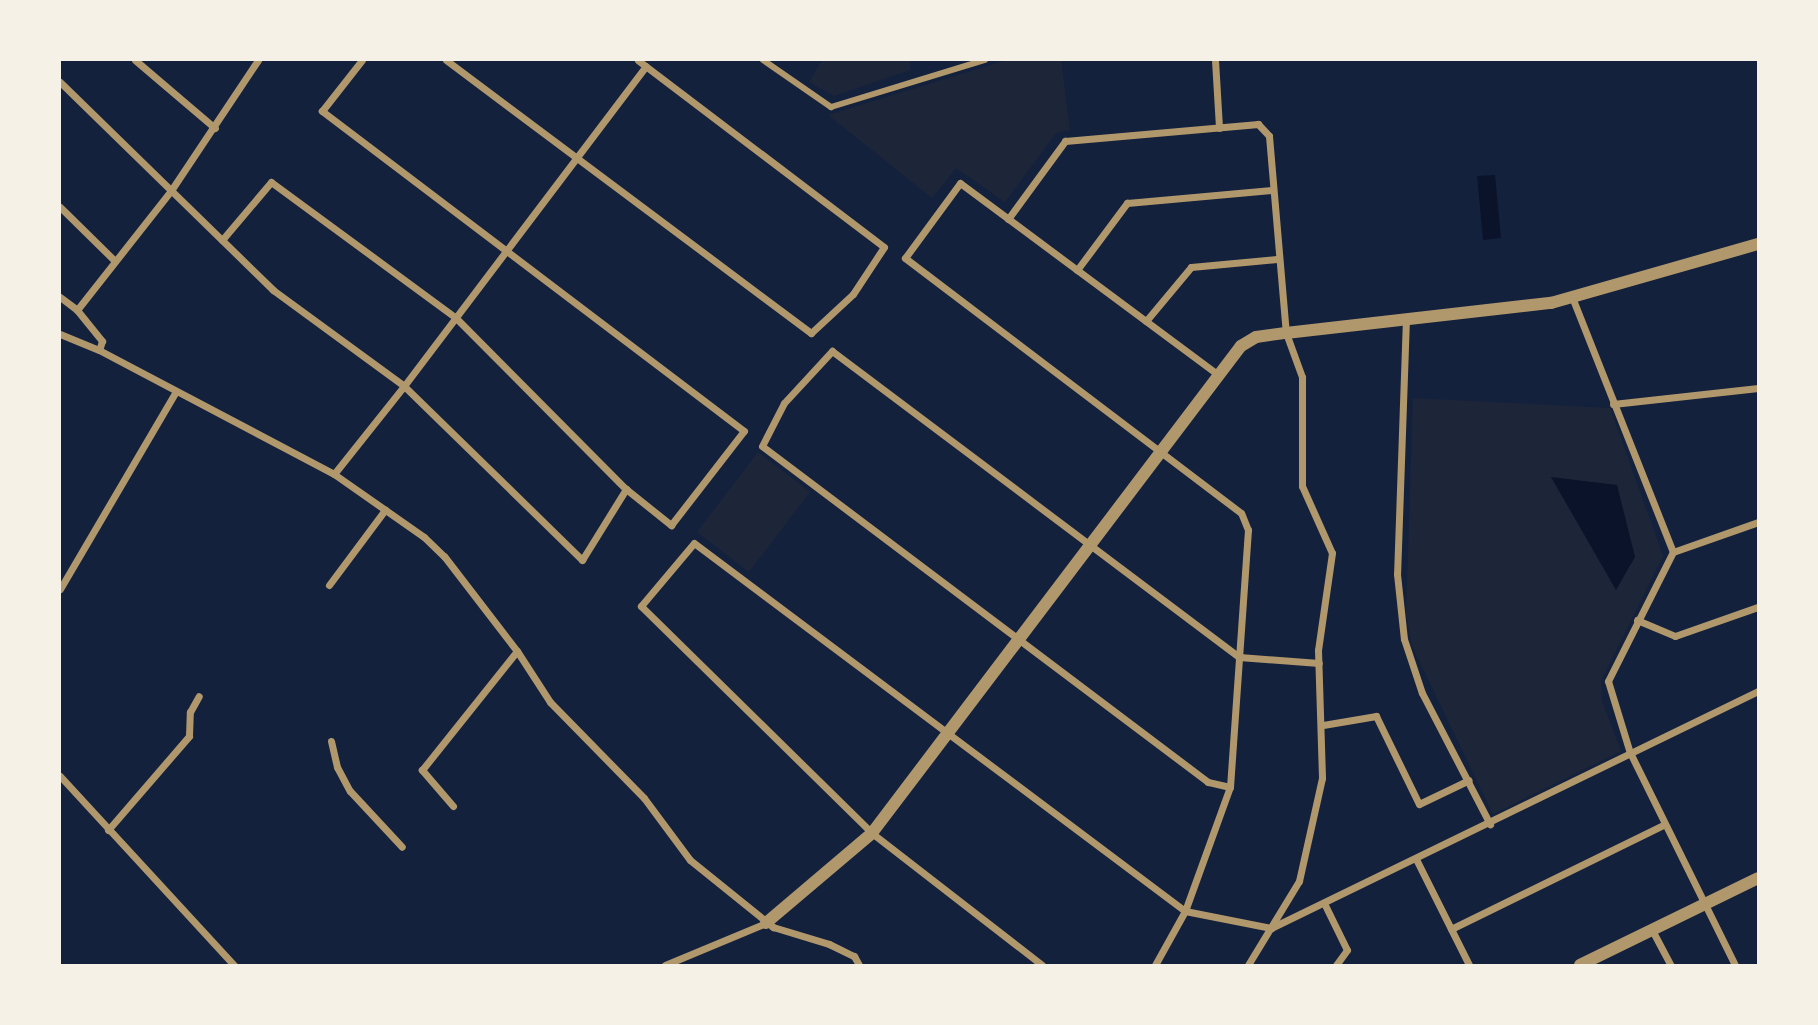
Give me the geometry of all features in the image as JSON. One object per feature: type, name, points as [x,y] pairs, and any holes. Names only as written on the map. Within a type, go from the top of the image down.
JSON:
[{"type":"street","points":[[135,60],[215,128]]},
{"type":"street","points":[[77,310],[170,192],[258,60]]},
{"type":"street","points":[[222,240],[271,182],[455,317],[626,489],[671,525],[744,430],[322,111],[362,60]]},
{"type":"street","points":[[446,60],[811,333],[853,294],[884,247],[638,60]]},
{"type":"street","points":[[763,60],[831,107],[985,60]]},
{"type":"street","points":[[1215,60],[1219,128]]},
{"type":"street","points":[[334,474],[404,386],[646,66]]},
{"type":"street","points":[[60,82],[273,290],[404,386],[582,560],[626,489]]},
{"type":"street","points":[[1007,219],[1065,141],[1258,124],[1265,129],[1286,333],[1302,377],[1302,486],[1332,553],[1319,663],[1323,725],[1322,778],[1299,881],[1248,965]]},
{"type":"street","points":[[1155,965],[1185,911],[1230,787],[1248,530],[1241,513],[905,258],[960,183],[1219,376]]},
{"type":"street","points":[[1077,271],[1127,202],[1272,190]]},
{"type":"street","points":[[60,206],[115,261]]},
{"type":"street","points":[[665,965],[765,923],[872,833],[1219,376],[1249,342],[1286,333],[1537,305],[1759,244]]},
{"type":"street","points":[[1146,321],[1191,267],[1277,259]]},
{"type":"street","points":[[60,297],[77,310],[103,341],[99,350]]},
{"type":"street","points":[[1572,297],[1672,552]]},
{"type":"street","points":[[1406,318],[1397,574],[1404,639],[1423,693],[1490,824]]},
{"type":"street","points":[[60,334],[99,350],[334,474],[386,510],[444,556],[517,651],[550,702],[644,798],[690,860],[765,923],[829,944],[854,956],[859,965]]},
{"type":"street","points":[[1230,787],[1208,782],[762,446],[784,403],[832,351],[1089,547],[1239,657],[1319,663]]},
{"type":"street","points":[[1613,404],[1759,388]]},
{"type":"street","points":[[60,589],[176,391]]},
{"type":"street","points":[[329,584],[386,510]]},
{"type":"street","points":[[1735,965],[1663,825],[1630,753],[1608,681],[1672,552],[1759,522]]},
{"type":"street","points":[[1042,965],[872,833],[641,606],[694,542],[1185,911],[1271,928],[1490,824],[1759,691]]},
{"type":"street","points":[[1637,620],[1675,636],[1759,607]]},
{"type":"street","points":[[453,806],[422,770],[517,651]]},
{"type":"street","points":[[108,830],[189,736],[190,712],[199,696]]},
{"type":"street","points":[[1323,725],[1376,716],[1419,804],[1469,780]]},
{"type":"street","points":[[331,741],[350,791],[402,847]]},
{"type":"street","points":[[60,776],[234,965]]},
{"type":"street","points":[[1451,929],[1663,825]]},
{"type":"street","points":[[1416,859],[1469,965]]},
{"type":"street","points":[[1580,965],[1759,878]]},
{"type":"street","points":[[1325,903],[1347,950],[1336,965]]},
{"type":"street","points":[[1652,930],[1671,965]]},
{"type":"shaded area","points":[[822,60],[910,60],[910,70],[834,96],[809,82]]},
{"type":"shaded area","points":[[1007,60],[1061,60],[1070,130],[1056,133],[1005,202],[956,168],[932,198],[828,115]]},
{"type":"shaded area","points":[[1495,175],[1501,238],[1483,240],[1477,176]]},
{"type":"shaded area","points":[[1413,398],[1610,408],[1663,556],[1601,681],[1602,701],[1621,751],[1493,814],[1412,646],[1406,614]]},
{"type":"shaded area","points":[[758,452],[810,492],[749,572],[697,532]]},
{"type":"shaded area","points":[[1551,477],[1617,485],[1635,557],[1616,590]]}]
